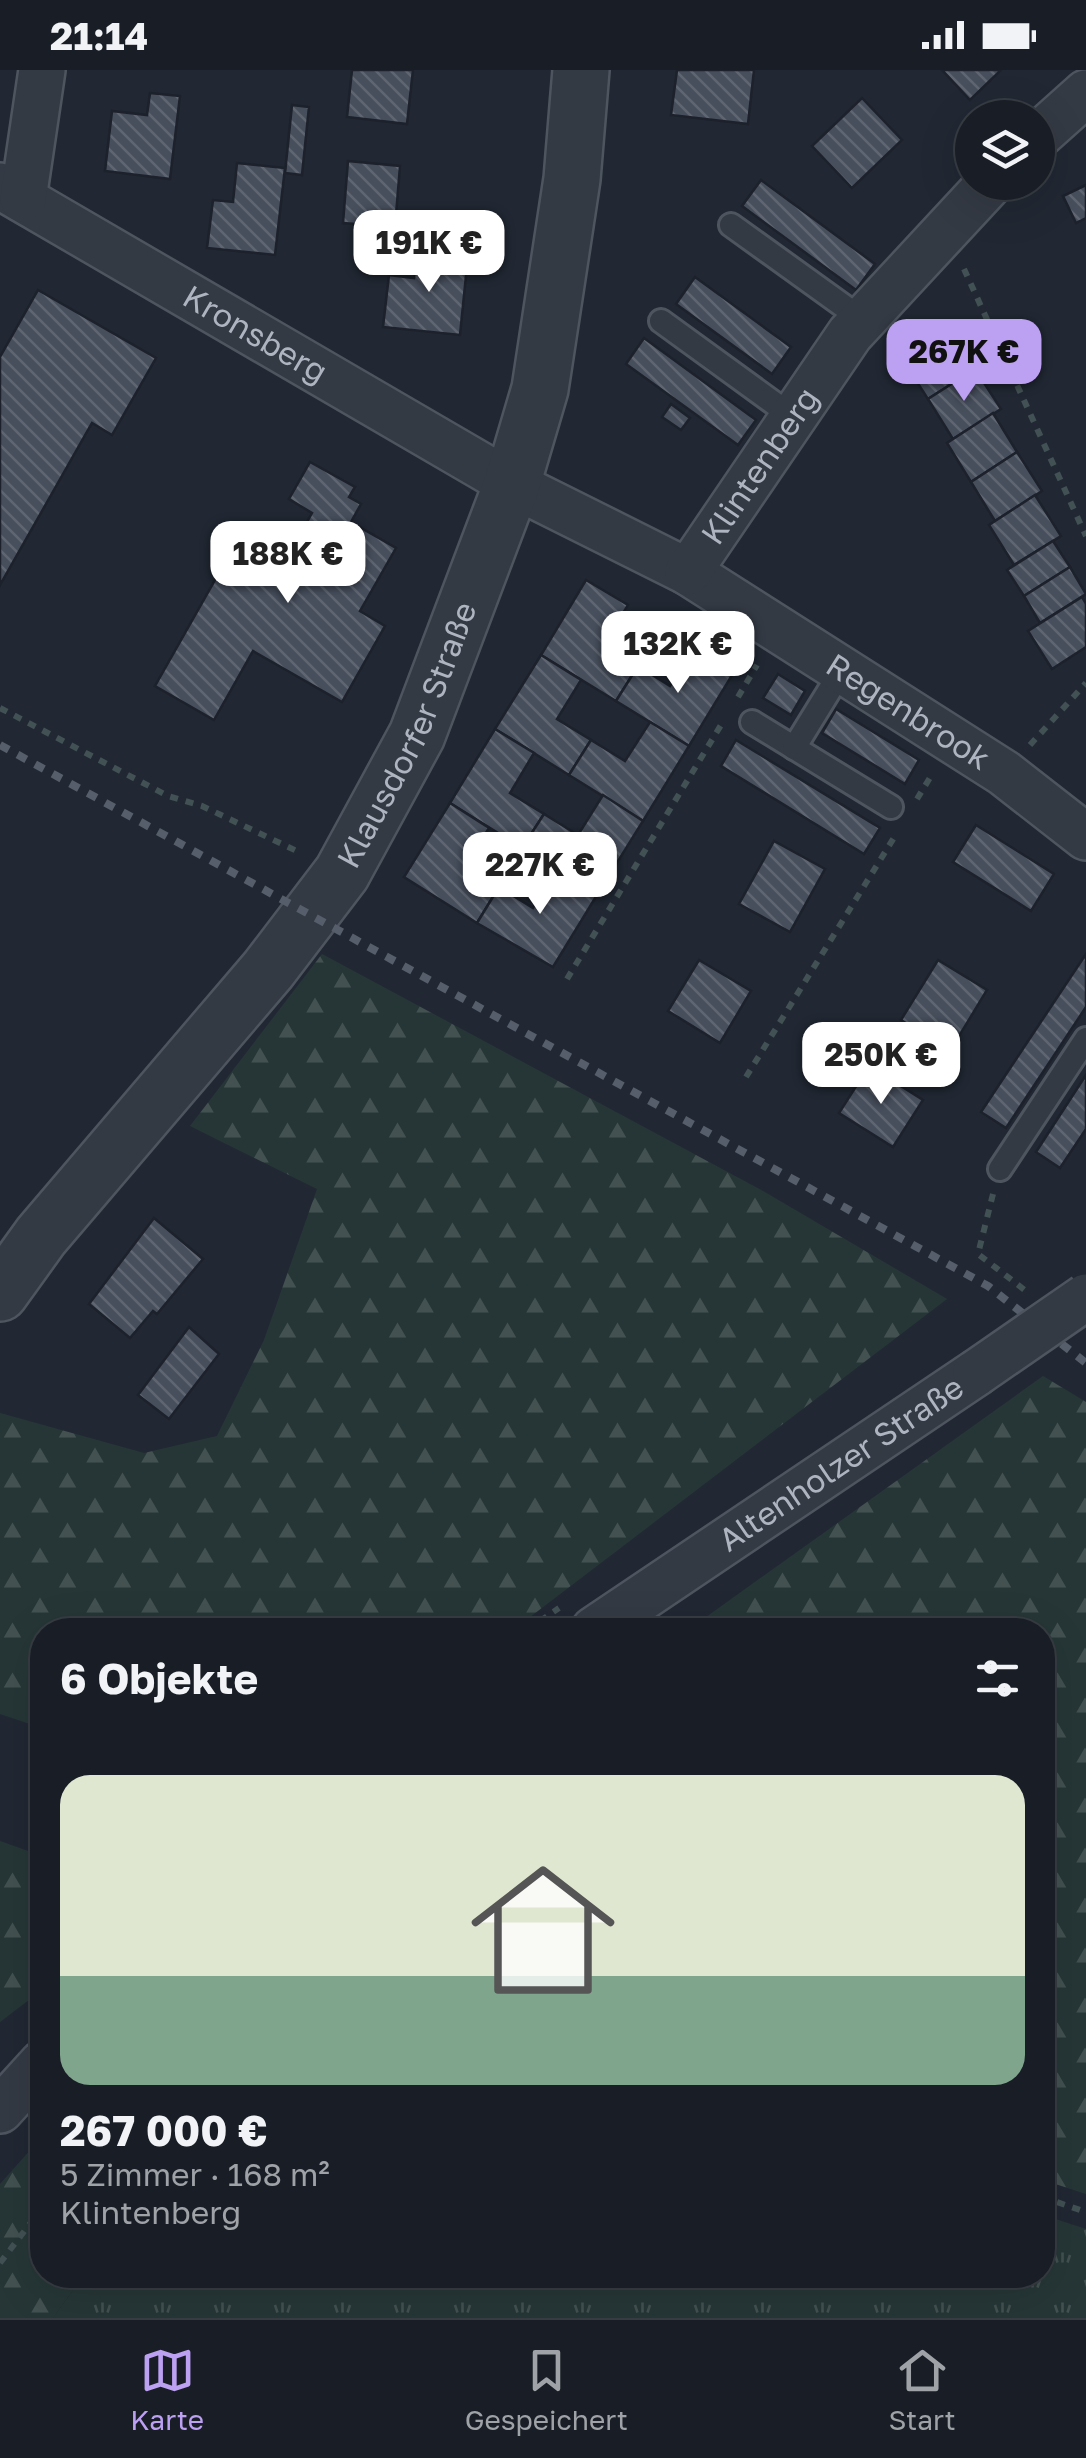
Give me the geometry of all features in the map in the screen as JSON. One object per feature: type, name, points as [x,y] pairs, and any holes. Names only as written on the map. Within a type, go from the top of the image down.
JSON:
[{"type":"street","points":[[12,193],[42,70]]},
{"type":"street","name":"Klausdorfer Straße","points":[[0,1293],[41,1236],[268,970],[342,874],[417,735],[512,484],[540,389],[572,180],[581,70]]},
{"type":"street","points":[[1055,121],[1086,93]]},
{"type":"street","name":"Kronsberg","points":[[12,193],[512,484]]},
{"type":"street","name":"Klintenberg","points":[[688,572],[863,320],[974,200]]},
{"type":"street","name":"Regenbrook","points":[[512,484],[688,572],[1004,773],[1086,838]]},
{"type":"street","name":"Altenholzer Straße","points":[[612,1618],[1086,1297]]},
{"type":"street","points":[[0,2110],[30,2077]]},
{"type":"lane","points":[[731,225],[863,320]]},
{"type":"lane","points":[[661,321],[794,418]]},
{"type":"lane","points":[[794,748],[842,670]]},
{"type":"lane","points":[[752,722],[891,807]]},
{"type":"lane","points":[[1000,1169],[1086,1038]]},
{"type":"path","points":[[946,231],[1086,536]]},
{"type":"path","points":[[567,979],[778,630]]},
{"type":"path","points":[[1004,773],[1086,683]]},
{"type":"path","points":[[0,708],[168,796],[202,806],[342,874]]},
{"type":"path","points":[[916,802],[953,741]]},
{"type":"path","points":[[746,1076],[896,833]]},
{"type":"path","points":[[1000,1169],[978,1254],[1040,1302]]},
{"type":"path","points":[[1055,2201],[1086,2212]]},
{"type":"path","points":[[0,2263],[30,2224]]},
{"type":"green space","points":[[322,954],[763,1191],[947,1299],[529,1618],[30,1618],[30,1724],[0,1714],[0,1413],[144,1453],[217,1436],[264,1340],[317,1189],[190,1126]]},
{"type":"green space","points":[[1043,1376],[1086,1402],[1086,2194],[1055,2184],[1055,1618],[705,1618]]},
{"type":"green space","points":[[0,1841],[30,1852],[30,1999],[0,2022]]},
{"type":"green space","points":[[30,2150],[30,2288],[75,2288],[53,2318],[0,2318],[0,2184]]},
{"type":"green space","points":[[1055,2219],[1086,2229],[1086,2318],[53,2318],[75,2288],[1055,2288]]},
{"type":"building","points":[[352,70],[413,70],[407,124],[347,117]]},
{"type":"building","points":[[677,70],[754,70],[748,124],[671,115]]},
{"type":"building","points":[[942,70],[1001,70],[970,100]]},
{"type":"building","points":[[150,93],[180,96],[170,179],[105,171],[112,111],[147,115]]},
{"type":"building","points":[[862,98],[902,140],[852,188],[812,146]]},
{"type":"building","points":[[292,105],[309,107],[302,175],[285,173]]},
{"type":"building","points":[[348,161],[400,166],[395,227],[343,223]]},
{"type":"building","points":[[237,163],[285,168],[275,255],[207,248],[213,200],[233,202]]},
{"type":"building","points":[[761,180],[875,264],[856,290],[742,206]]},
{"type":"building","points":[[1086,185],[1086,218],[1076,223],[1063,196]]},
{"type":"building","points":[[417,251],[468,256],[460,335],[383,327],[389,275],[414,278]]},
{"type":"building","points":[[695,277],[791,347],[772,374],[676,304]]},
{"type":"building","points":[[38,290],[156,358],[112,435],[92,423],[0,585],[0,357]]},
{"type":"building","points":[[949,329],[975,369],[928,399],[902,359]]},
{"type":"building","points":[[644,338],[756,420],[738,445],[626,364]]},
{"type":"building","points":[[975,369],[1001,409],[953,439],[928,399]]},
{"type":"building","points":[[671,404],[690,418],[681,430],[662,417]]},
{"type":"building","points":[[993,413],[1017,452],[971,482],[947,443]]},
{"type":"building","points":[[1017,452],[1042,491],[995,521],[971,482]]},
{"type":"building","points":[[310,462],[355,487],[349,497],[361,504],[351,522],[396,548],[360,611],[385,626],[342,702],[253,651],[214,720],[155,686],[236,543],[281,568],[312,513],[289,499]]},
{"type":"building","points":[[1035,495],[1061,536],[1014,565],[989,525]]},
{"type":"building","points":[[1053,541],[1070,567],[1024,596],[1007,570]]},
{"type":"building","points":[[1070,567],[1086,594],[1040,623],[1024,596]]},
{"type":"building","points":[[586,580],[628,605],[604,645],[638,666],[616,701],[541,655]]},
{"type":"building","points":[[1082,597],[1086,604],[1086,647],[1052,669],[1028,631]]},
{"type":"building","points":[[694,647],[734,672],[689,746],[616,701],[638,666],[670,686]]},
{"type":"building","points":[[541,655],[581,680],[557,719],[591,740],[569,775],[495,729]]},
{"type":"building","points":[[778,674],[805,691],[791,715],[763,698]]},
{"type":"building","points":[[836,709],[919,760],[905,784],[822,733]]},
{"type":"building","points":[[650,722],[689,746],[643,821],[569,775],[591,740],[625,761]]},
{"type":"building","points":[[495,729],[534,753],[510,793],[544,814],[522,848],[450,803]]},
{"type":"building","points":[[736,740],[880,828],[864,854],[721,766]]},
{"type":"building","points":[[603,795],[643,821],[597,895],[522,848],[544,814],[578,835]]},
{"type":"building","points":[[450,803],[489,828],[465,867],[499,887],[477,923],[404,877]]},
{"type":"building","points":[[976,825],[1054,874],[1031,911],[953,862]]},
{"type":"building","points":[[774,841],[825,869],[790,932],[739,904]]},
{"type":"building","points":[[556,869],[597,895],[553,967],[477,923],[499,887],[533,908]]},
{"type":"building","points":[[1086,954],[1086,1007],[1006,1128],[981,1112]]},
{"type":"building","points":[[699,960],[751,991],[720,1043],[668,1011]]},
{"type":"building","points":[[938,960],[987,990],[950,1051],[901,1020]]},
{"type":"building","points":[[869,1066],[923,1100],[893,1147],[839,1113]]},
{"type":"building","points":[[1086,1075],[1086,1129],[1060,1168],[1036,1152]]},
{"type":"building","points":[[154,1218],[203,1259],[157,1314],[153,1311],[130,1338],[89,1304]]},
{"type":"building","points":[[189,1327],[219,1354],[169,1419],[138,1395]]},
{"type":"railway","points":[[0,745],[988,1286],[1086,1363]]}]
